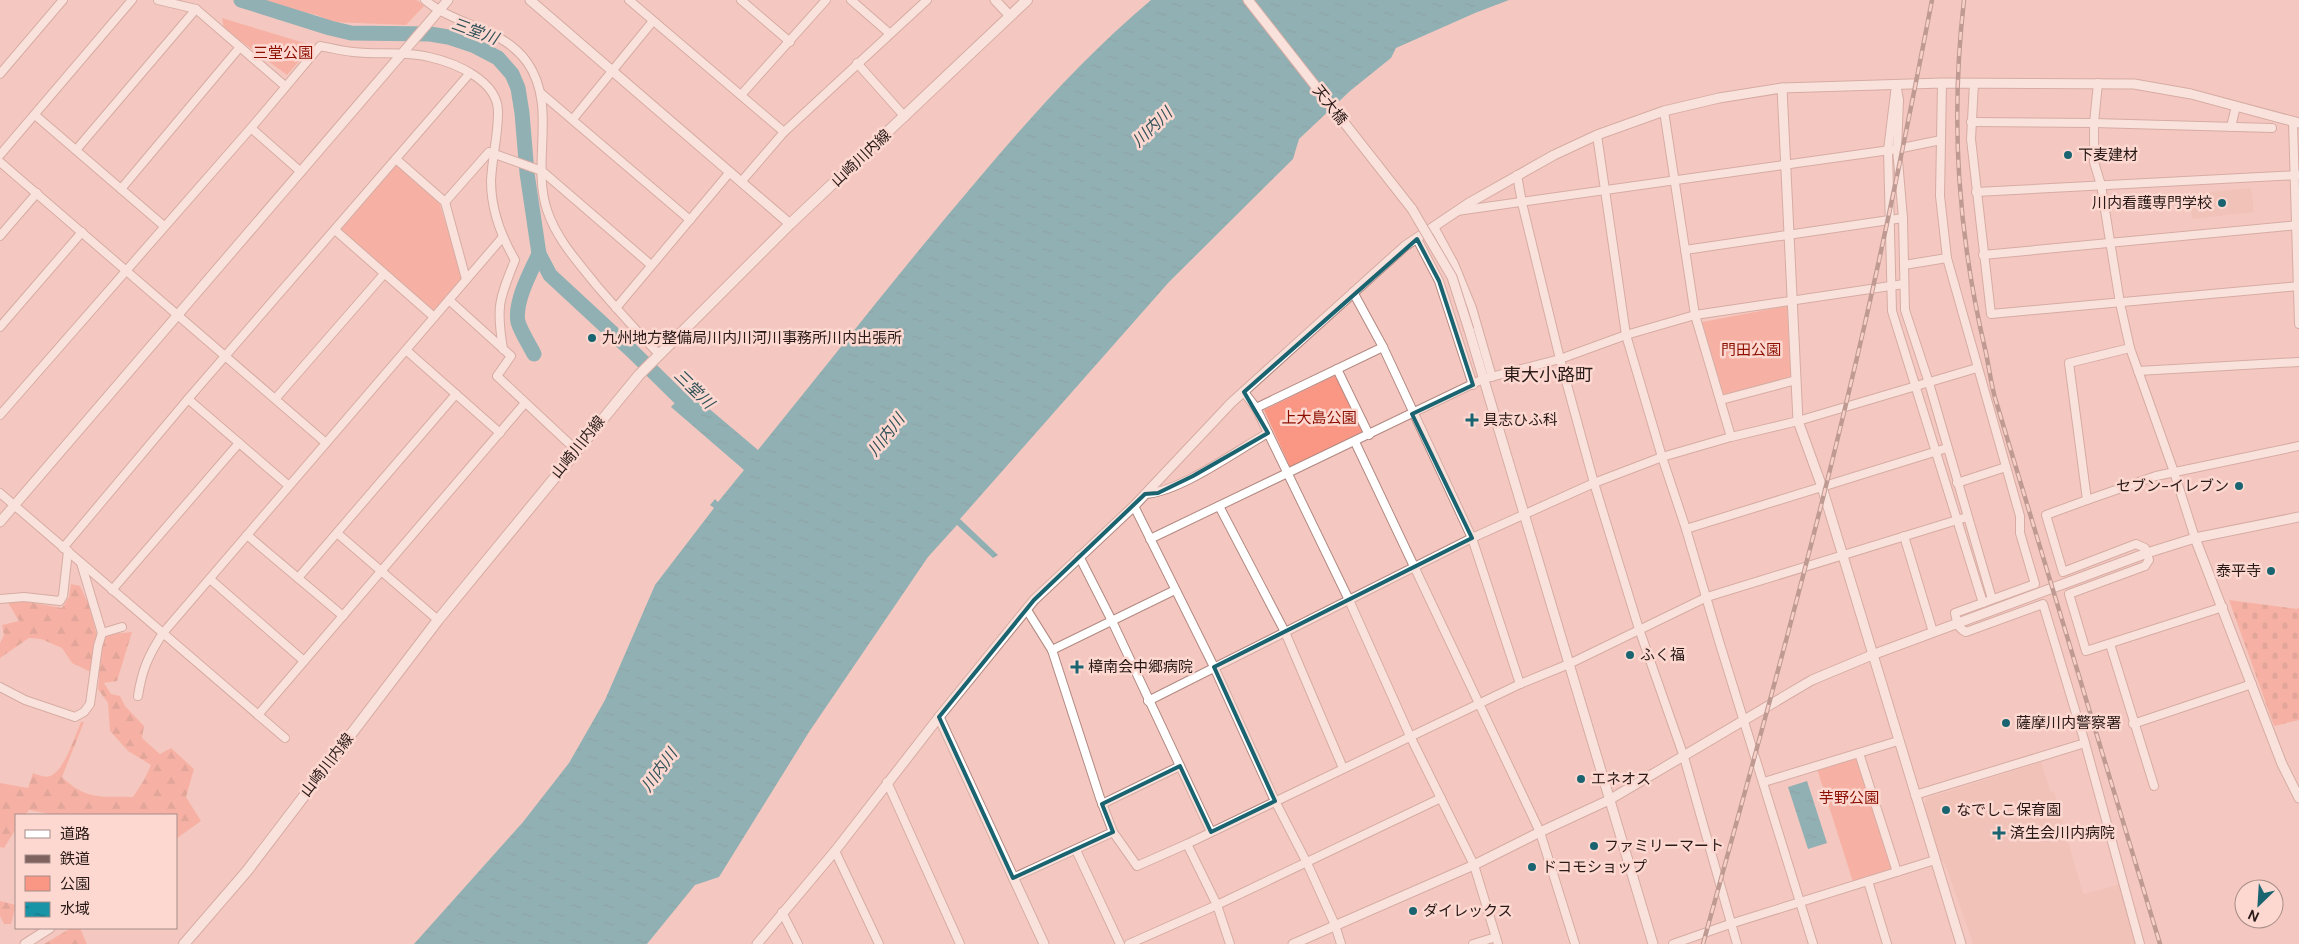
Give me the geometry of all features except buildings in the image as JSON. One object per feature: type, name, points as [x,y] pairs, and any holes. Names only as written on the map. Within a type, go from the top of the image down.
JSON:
[{"type":"main road","name":"山崎川内線","points":[[184,944],[247,870],[438,620],[576,450],[658,353],[790,224],[1027,0]]},
{"type":"street","points":[[0,74],[63,0]]},
{"type":"street","points":[[0,155],[132,0]]},
{"type":"street","points":[[158,0],[196,9],[285,86]]},
{"type":"street","points":[[425,0],[436,13],[490,32],[513,46],[527,62],[542,94],[539,170],[547,210],[555,229],[566,249],[616,308],[658,353]]},
{"type":"street","points":[[0,522],[448,0]]},
{"type":"street","points":[[530,0],[790,224]]},
{"type":"street","points":[[629,0],[784,132]]},
{"type":"street","points":[[741,0],[790,42]]},
{"type":"street","points":[[741,95],[826,0]]},
{"type":"street","points":[[851,0],[890,33]]},
{"type":"street","points":[[741,182],[784,132],[927,0]]},
{"type":"street","points":[[995,0],[1010,16]]},
{"type":"street","name":"天大橋","points":[[1248,0],[1412,209],[1452,277],[1487,378],[1523,515],[1653,944]]},
{"type":"street","points":[[76,150],[196,9]]},
{"type":"street","points":[[573,119],[653,21]]},
{"type":"street","points":[[0,415],[251,128],[320,46],[354,52],[403,51],[430,57],[470,73],[489,88],[497,105],[496,155],[492,201],[502,238],[515,260],[500,299],[498,312],[503,349]]},
{"type":"street","points":[[122,189],[240,47]]},
{"type":"street","points":[[857,63],[905,117]]},
{"type":"street","points":[[0,599],[24,597],[60,601],[63,596],[65,550],[188,399],[227,357],[470,73]]},
{"type":"street","points":[[1942,83],[1940,196],[1947,258],[2020,516],[2020,533],[2035,584],[1955,613],[1957,623],[1960,629],[1966,632],[2043,604],[2140,944]]},
{"type":"street","points":[[757,944],[835,851],[887,782],[1028,610],[1034,600],[1134,506],[1244,392],[1353,292],[1417,239],[1457,211],[1517,176],[1554,155],[1597,135],[1664,111],[1719,98],[1782,88],[1942,83],[2098,83],[2163,88],[2296,122],[2299,324]]},
{"type":"street","points":[[1974,83],[1971,122],[1976,192],[1991,314],[2299,286]]},
{"type":"street","points":[[2098,83],[2094,123],[2094,162],[2101,185],[2120,303],[2130,348],[2195,538],[2282,764],[2299,798]]},
{"type":"street","points":[[1896,85],[1899,100],[1898,149],[1905,310],[1929,383],[1992,599]]},
{"type":"street","points":[[1896,85],[1888,150],[1892,311],[1983,603]]},
{"type":"street","points":[[1782,88],[1784,165],[1798,421],[1822,487],[1841,556],[1961,944]]},
{"type":"street","points":[[542,94],[690,220]]},
{"type":"street","points":[[2231,128],[2236,106]]},
{"type":"street","points":[[1664,111],[1694,315],[1731,437]]},
{"type":"street","points":[[35,115],[164,226]]},
{"type":"street","points":[[1971,122],[2272,128]]},
{"type":"street","points":[[251,128],[301,172]]},
{"type":"street","points":[[1597,135],[1626,336],[1813,944]]},
{"type":"street","points":[[1457,211],[1898,149],[1941,140]]},
{"type":"street","points":[[445,202],[489,152],[539,170],[651,266]]},
{"type":"street","points":[[396,159],[445,202],[466,279]]},
{"type":"street","points":[[0,162],[326,443]]},
{"type":"street","points":[[616,308],[730,172]]},
{"type":"street","points":[[1976,192],[2296,175]]},
{"type":"street","points":[[1517,176],[1560,359],[1594,484],[1639,629],[1684,757],[1737,944]]},
{"type":"street","points":[[0,236],[37,193]]},
{"type":"street","points":[[1685,250],[1902,218]]},
{"type":"street","points":[[1983,255],[2297,225]]},
{"type":"street","points":[[1434,227],[1454,264],[1472,308],[1487,378]]},
{"type":"street","points":[[335,230],[434,317]]},
{"type":"street","points":[[0,327],[82,232]]},
{"type":"street","points":[[138,696],[142,671],[149,654],[163,634],[502,238]]},
{"type":"street","points":[[1417,239],[1439,281],[1473,385]]},
{"type":"street","points":[[1904,265],[1947,258]]},
{"type":"street","points":[[276,398],[384,274]]},
{"type":"street","points":[[1150,538],[1487,378],[1560,359],[1694,315],[1904,284]]},
{"type":"street","points":[[1353,292],[1383,347],[1412,414],[1472,538],[1520,684]]},
{"type":"street","points":[[449,300],[511,356],[497,376],[576,450]]},
{"type":"street","points":[[1256,408],[1383,347]]},
{"type":"street","points":[[2087,500],[2069,363],[2130,348]]},
{"type":"street","points":[[406,350],[500,433]]},
{"type":"street","points":[[2138,371],[2299,362]]},
{"type":"street","points":[[1148,701],[1472,538],[1594,484],[1662,458],[1731,437],[1798,421],[1977,368]]},
{"type":"street","points":[[1337,369],[1369,435]]},
{"type":"street","points":[[1721,400],[1796,380]]},
{"type":"street","points":[[1244,392],[1256,408],[1286,474],[1349,600],[1410,736],[1474,865],[1497,941],[1473,944]]},
{"type":"street","points":[[298,578],[456,394]]},
{"type":"street","points":[[188,399],[289,486]]},
{"type":"street","points":[[258,715],[525,403]]},
{"type":"street","points":[[1145,494],[1158,493],[1193,476],[1268,433]]},
{"type":"street","points":[[1355,442],[1413,568],[1540,832],[1575,944]]},
{"type":"street","points":[[112,590],[239,443]]},
{"type":"street","points":[[2222,607],[2086,651],[2069,594],[2145,566],[2149,560],[2147,553],[2145,548],[2136,544],[2063,572],[2046,515],[2156,476],[2299,446]]},
{"type":"street","points":[[1686,529],[1947,448]]},
{"type":"street","points":[[1957,483],[2006,467]]},
{"type":"street","points":[[0,493],[285,738]]},
{"type":"street","points":[[1134,506],[1214,667],[1275,801],[1307,863],[1336,925],[1341,944]]},
{"type":"street","points":[[1219,506],[1285,632],[1343,768]]},
{"type":"street","points":[[1028,610],[1052,650],[1102,804],[1113,832],[1137,866],[1187,844],[1520,684],[1569,664],[1706,597],[1967,517]]},
{"type":"street","points":[[1293,944],[1474,865],[1609,800],[1812,680],[1872,655],[2147,553],[2195,538],[2299,517]]},
{"type":"street","points":[[337,533],[438,620]]},
{"type":"street","points":[[247,535],[343,616]]},
{"type":"street","points":[[1904,536],[1933,632]]},
{"type":"street","points":[[1079,556],[1112,621],[1211,832]]},
{"type":"street","points":[[0,688],[25,700],[75,717],[84,712],[90,704],[98,646],[102,633],[81,563]]},
{"type":"street","points":[[210,579],[304,661]]},
{"type":"street","points":[[1052,650],[1175,590]]},
{"type":"street","points":[[102,633],[122,626]]},
{"type":"street","points":[[2110,644],[2133,724],[2154,786]]},
{"type":"street","points":[[2133,724],[2252,684]]},
{"type":"street","points":[[939,717],[1044,944]]},
{"type":"street","points":[[1764,782],[1898,741]]},
{"type":"street","points":[[1915,795],[2084,743]]},
{"type":"street","points":[[1859,753],[1897,872]]},
{"type":"street","points":[[1102,804],[1180,766]]},
{"type":"street","points":[[887,782],[960,944]]},
{"type":"street","points":[[1129,944],[1307,863],[1441,798]]},
{"type":"street","points":[[1013,878],[1113,832]]},
{"type":"street","points":[[1187,844],[1217,905],[1230,944]]},
{"type":"street","points":[[1076,850],[1120,944]]},
{"type":"street","points":[[835,851],[879,944]]},
{"type":"street","points":[[1673,944],[1730,924],[1935,860]]},
{"type":"street","points":[[1868,881],[1887,944]]},
{"type":"street","points":[[782,912],[798,944]]},
{"type":"street","points":[[25,944],[48,929]]},
{"type":"highlighted area","points":[[1417,239],[1439,281],[1473,385],[1412,414],[1472,538],[1214,667],[1275,801],[1211,832],[1180,766],[1102,804],[1113,832],[1013,878],[939,717],[1034,600],[1145,494],[1158,493],[1193,476],[1268,433],[1244,392]]},
{"type":"shaded area","name":"川内看護専門学校","points":[[2251,188],[2254,212],[2192,219],[2189,194]]},
{"type":"shaded area","name":"済生会川内病院","points":[[2041,762],[2051,792],[2054,791],[2083,894],[2121,884],[2138,944],[1973,944],[1945,863],[1940,860],[1924,805],[1927,798]]},
{"type":"green space","points":[[261,0],[417,0],[424,6],[406,25],[332,22],[317,15]]},
{"type":"green space","name":"三堂公園","points":[[222,18],[308,44],[309,50],[287,75],[224,29]]},
{"type":"green space","points":[[395,166],[399,166],[439,202],[462,275],[461,281],[434,311],[342,232],[342,228]]},
{"type":"green space","name":"門田公園","points":[[1787,306],[1791,378],[1724,396],[1702,322]]},
{"type":"green space","name":"上大島公園","points":[[1336,375],[1364,433],[1290,467],[1264,410]]},
{"type":"green space","points":[[71,584],[80,586],[89,605],[97,636],[132,632],[117,681],[104,683],[111,694],[120,696],[125,706],[144,726],[142,738],[160,754],[171,748],[194,769],[186,797],[201,821],[178,838],[178,814],[50,814],[29,810],[26,814],[15,814],[15,831],[4,848],[0,847],[0,783],[28,788],[33,773],[45,777],[52,775],[65,759],[81,722],[84,722],[62,777],[79,790],[95,796],[133,797],[151,765],[128,751],[110,731],[108,703],[98,689],[99,676],[72,663],[62,648],[41,639],[29,638],[0,658],[0,643],[4,635],[2,625],[19,621],[7,601],[16,600],[62,608],[69,597]]},
{"type":"green space","points":[[2229,600],[2297,609],[2299,607],[2299,720],[2274,726]]},
{"type":"green space","name":"芋野公園","points":[[1855,757],[1859,760],[1892,866],[1890,870],[1853,882],[1817,769]]},
{"type":"green space","points":[[0,901],[15,905],[11,924],[4,924],[0,916]]},
{"type":"green space","points":[[69,929],[80,929],[87,944],[44,944]]},
{"type":"water","name":"川内川","points":[[1151,0],[1509,0],[1396,48],[1391,58],[1350,91],[1299,139],[1293,159],[1169,282],[960,519],[998,555],[993,558],[957,525],[928,557],[809,732],[719,877],[695,885],[647,944],[414,944],[523,822],[569,763],[605,700],[655,585],[714,508],[710,505],[715,499],[718,502],[744,470],[671,407],[687,390],[758,450],[924,244],[1020,130],[1105,41]]},
{"type":"water","points":[[1807,781],[1827,843],[1808,849],[1788,787]]},
{"type":"waterway","name":"三堂川","points":[[241,0],[351,33],[430,34],[448,37],[475,46],[498,58],[512,74],[518,88],[527,173],[539,254],[550,275],[693,411]]},
{"type":"waterway","name":"三堂川","points":[[534,354],[519,326],[517,314],[524,287],[539,254]]},
{"type":"railway","points":[[1703,944],[1779,666],[1833,457],[1883,243],[1932,0]]},
{"type":"railway","points":[[1964,0],[1958,90],[1959,178],[1969,265],[1992,387],[2160,944]]},
{"type":"place","name":"下麦建材","points":[[2068,155]]},
{"type":"place","name":"川内看護専門学校","points":[[2222,203]]},
{"type":"place","name":"九州地方整備局川内川河川事務所川内出張所","points":[[592,338]]},
{"type":"place","name":"具志ひふ科","points":[[1472,420]]},
{"type":"place","name":"セブン-イレブン","points":[[2239,486]]},
{"type":"place","name":"泰平寺","points":[[2271,571]]},
{"type":"place","name":"ふく福","points":[[1630,655]]},
{"type":"place","name":"樟南会中郷病院","points":[[1077,667]]},
{"type":"place","name":"薩摩川内警察署","points":[[2006,723]]},
{"type":"place","name":"エネオス","points":[[1581,779]]},
{"type":"place","name":"なでしこ保育園","points":[[1946,810]]},
{"type":"place","name":"済生会川内病院","points":[[1999,833]]},
{"type":"place","name":"ファミリーマート","points":[[1594,846]]},
{"type":"place","name":"ドコモショップ","points":[[1532,867]]},
{"type":"place","name":"ダイレックス","points":[[1413,911]]},
{"type":"district","name":"東大小路町","points":[[1548,375]]}]
